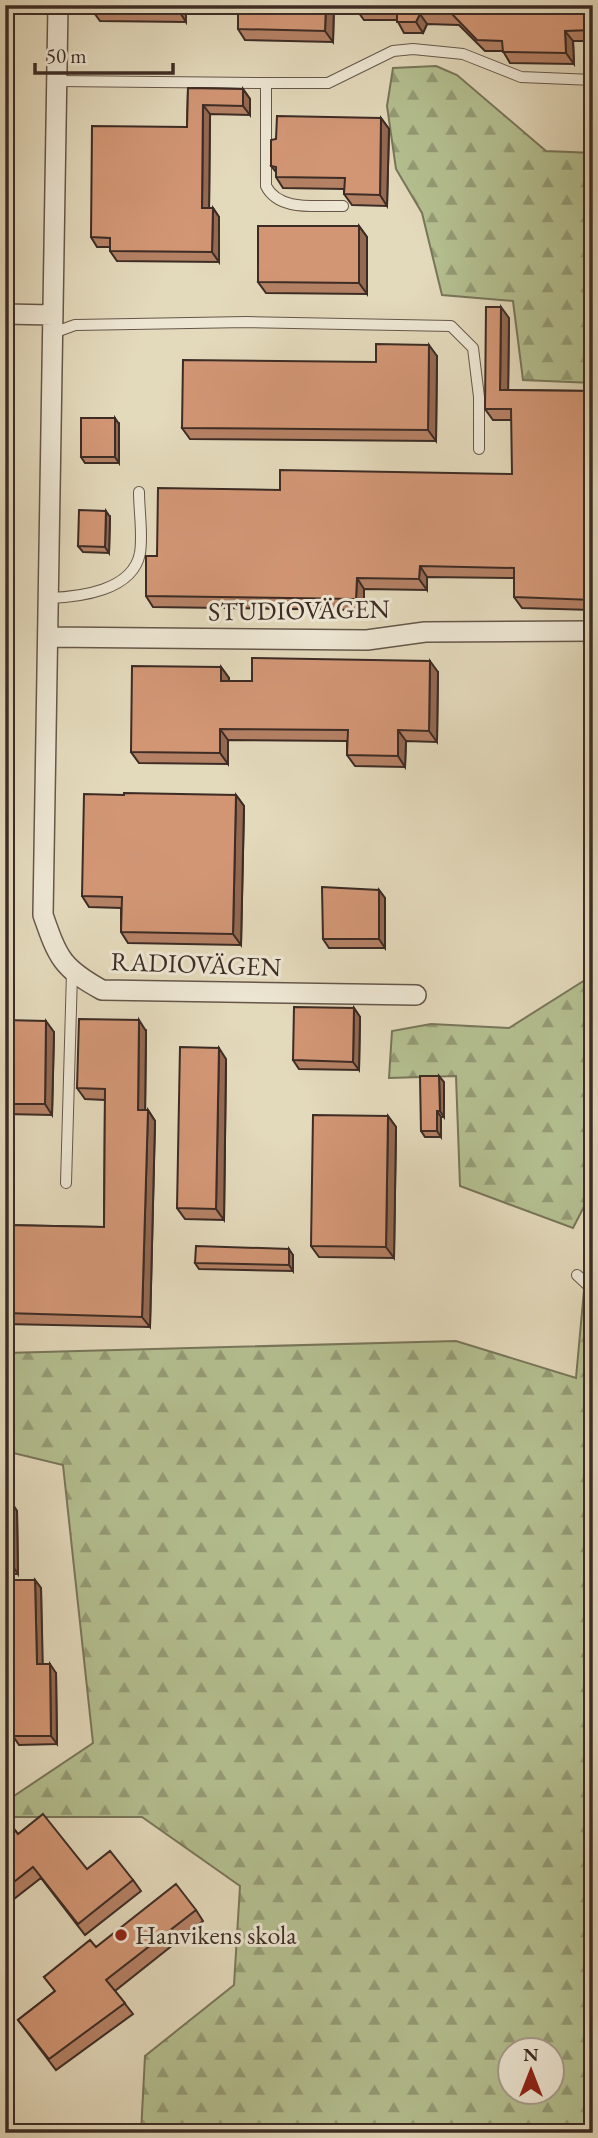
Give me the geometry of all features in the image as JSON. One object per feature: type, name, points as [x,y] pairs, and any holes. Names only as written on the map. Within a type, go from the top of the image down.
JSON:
[{"type":"street","name":"RADIOVÄGEN","points":[[58,5],[43,915],[55,951],[72,973],[102,990],[416,995]]},
{"type":"street","points":[[5,314],[53,324]]},
{"type":"street","name":"STUDIOVÄGEN","points":[[48,638],[368,640],[425,632],[593,631]]},
{"type":"lane","points":[[57,81],[328,83],[393,51],[413,49],[463,54],[521,77],[593,80]]},
{"type":"lane","points":[[266,83],[265,186],[271,196],[285,204],[343,206]]},
{"type":"lane","points":[[53,324],[234,322],[451,326],[473,348],[479,397],[479,449]]},
{"type":"lane","points":[[48,598],[98,593],[128,574],[140,554],[139,492]]},
{"type":"lane","points":[[66,1183],[72,973]]},
{"type":"lane","points":[[577,1275],[593,1290]]},
{"type":"green space","points":[[436,66],[457,75],[546,151],[593,153],[593,383],[523,380],[513,301],[442,295],[422,213],[396,169],[387,106],[393,68]]},
{"type":"green space","points":[[593,975],[593,1189],[573,1228],[460,1186],[456,1076],[389,1078],[392,1031],[431,1024],[509,1028]]},
{"type":"green space","points":[[584,1290],[593,1298],[593,2133],[141,2133],[145,2056],[234,1985],[240,1886],[142,1817],[5,1817],[5,1802],[93,1743],[63,1465],[5,1451],[5,1353],[456,1341],[576,1378]]},
{"type":"building","points":[[92,5],[179,5],[179,11],[92,10]]},
{"type":"building","points":[[238,5],[326,5],[325,31],[238,29]]},
{"type":"building","points":[[356,5],[593,5],[593,30],[565,31],[566,53],[503,52],[502,41],[477,40],[452,14],[420,14],[416,22],[397,22],[397,10],[356,9]]},
{"type":"building","points":[[188,88],[243,89],[243,106],[203,105],[202,208],[213,208],[212,252],[110,251],[110,238],[91,237],[92,126],[187,127]]},
{"type":"building","points":[[277,116],[381,118],[380,195],[344,194],[345,178],[276,177],[276,167],[271,166],[271,140],[276,139]]},
{"type":"building","points":[[258,226],[359,226],[359,283],[258,282]]},
{"type":"building","points":[[486,307],[501,307],[500,390],[593,391],[593,600],[514,597],[514,568],[420,566],[419,579],[357,578],[356,599],[146,596],[146,556],[157,556],[158,488],[280,490],[280,470],[512,474],[511,409],[485,409]]},
{"type":"building","points":[[376,344],[429,345],[428,430],[182,428],[183,360],[376,362]]},
{"type":"building","points":[[81,418],[115,418],[115,457],[81,457]]},
{"type":"building","points":[[79,510],[106,511],[105,547],[78,546]]},
{"type":"building","points":[[252,658],[430,661],[429,731],[398,730],[398,756],[347,755],[348,730],[220,729],[220,753],[131,752],[132,666],[221,667],[221,681],[252,681]]},
{"type":"building","points":[[593,683],[593,699],[588,686]]},
{"type":"building","points":[[84,794],[236,795],[233,934],[121,932],[122,897],[82,896]]},
{"type":"building","points":[[322,887],[379,890],[379,939],[323,939]]},
{"type":"building","points":[[294,1007],[354,1008],[353,1062],[293,1060]]},
{"type":"building","points":[[79,1019],[139,1020],[138,1110],[148,1110],[142,1317],[5,1313],[5,1225],[104,1227],[105,1089],[77,1088]]},
{"type":"building","points":[[5,1020],[46,1021],[45,1104],[5,1104]]},
{"type":"building","points":[[180,1047],[219,1048],[216,1209],[177,1208]]},
{"type":"building","points":[[420,1076],[439,1076],[440,1111],[437,1111],[437,1131],[421,1131]]},
{"type":"building","points":[[313,1115],[388,1116],[386,1247],[311,1246]]},
{"type":"building","points":[[196,1246],[289,1249],[289,1265],[195,1263]]},
{"type":"building","points":[[5,1502],[11,1502],[12,1565],[5,1565]]},
{"type":"building","points":[[5,1580],[35,1580],[37,1664],[50,1664],[51,1736],[13,1736],[11,1645],[5,1645]]},
{"type":"building","points":[[43,1814],[87,1869],[110,1851],[133,1880],[78,1924],[33,1867],[5,1889],[5,1818],[18,1834]]},
{"type":"building","points":[[176,1884],[196,1910],[106,1980],[125,2003],[49,2059],[18,2020],[55,1991],[44,1977],[90,1940],[96,1947]]},
{"type":"place","name":"Hanvikens skola","points":[[121,1935]]}]
